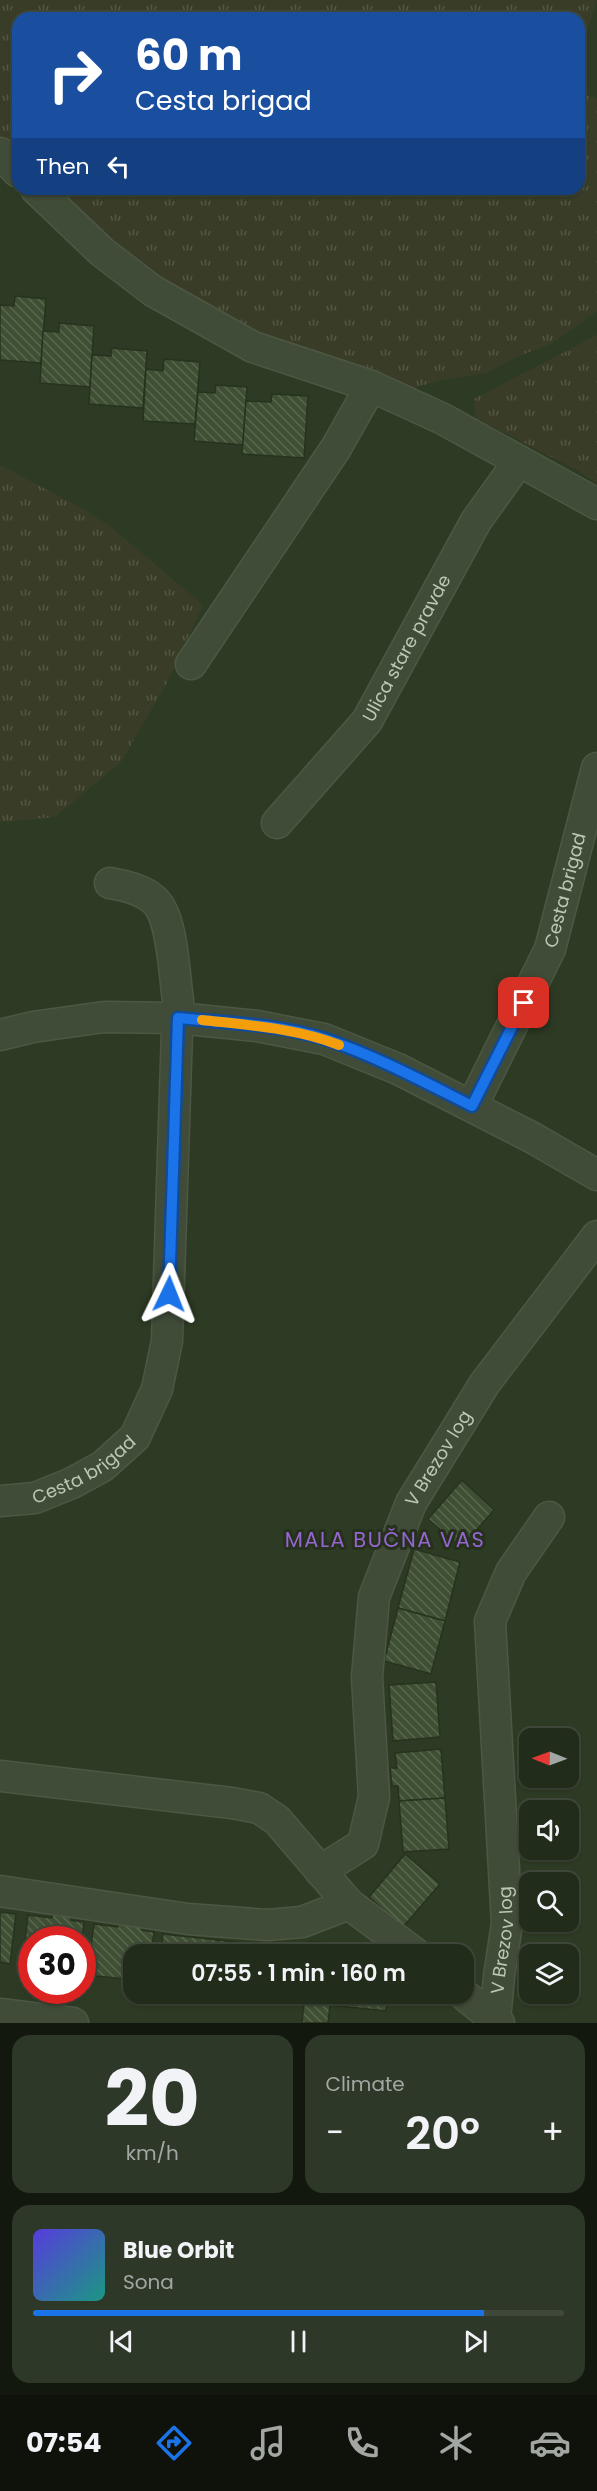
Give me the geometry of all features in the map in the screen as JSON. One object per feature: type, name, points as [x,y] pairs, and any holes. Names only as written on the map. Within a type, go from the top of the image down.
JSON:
[{"type":"street","points":[[0,153],[12,166]]},
{"type":"street","points":[[42,195],[102,252],[153,291],[253,347],[371,386],[443,419],[597,504]]},
{"type":"street","points":[[191,664],[336,448],[371,386]]},
{"type":"street","name":"Ulica stare pravde","points":[[277,823],[367,721],[476,521],[519,461]]},
{"type":"street","name":"Cesta brigad","points":[[472,1106],[550,949],[597,768]]},
{"type":"street","name":"Cesta brigad","points":[[0,1501],[35,1498],[103,1466],[135,1437],[158,1389],[167,1341],[178,1018],[171,954],[161,909],[153,899],[131,887],[110,883]]},
{"type":"street","points":[[0,1035],[33,1027],[104,1017],[178,1018],[257,1026],[324,1039],[398,1069],[472,1106],[597,1175]]},
{"type":"street","name":"V Brezov log","points":[[320,1871],[363,1844],[374,1797],[367,1677],[374,1597],[411,1503],[485,1383],[597,1236]]},
{"type":"street","name":"V Brezov log","points":[[496,2022],[499,1976],[507,1924],[490,1622],[511,1572],[549,1517]]},
{"type":"street","points":[[0,1776],[259,1808],[278,1820],[349,1904],[403,1944]]},
{"type":"street","points":[[0,1892],[188,1919],[267,1925],[302,1922],[349,1904]]},
{"type":"street","name":"V Brezov log","points":[[474,2003],[496,2022]]},
{"type":"street","points":[[0,2014],[73,2023]]},
{"type":"green space","points":[[0,0],[597,0],[585,38],[585,12],[12,12],[12,149],[0,138]]},
{"type":"green space","points":[[585,94],[597,99],[597,311],[551,344],[516,357],[486,373],[408,389],[273,341],[212,313],[122,253],[62,195],[585,195]]},
{"type":"green space","points":[[597,335],[597,484],[579,471],[476,418],[474,399]]},
{"type":"green space","points":[[0,465],[87,511],[112,528],[203,605],[168,681],[121,762],[55,817],[0,822]]},
{"type":"building","points":[[15,296],[46,299],[41,363],[0,360],[0,305],[14,306]]},
{"type":"building","points":[[59,323],[94,326],[90,387],[40,383],[43,331],[59,332]]},
{"type":"building","points":[[111,348],[147,351],[143,408],[89,404],[92,355],[111,356]]},
{"type":"building","points":[[164,359],[200,362],[195,424],[143,421],[146,369],[163,371]]},
{"type":"building","points":[[216,385],[247,387],[243,445],[194,441],[198,392],[215,393]]},
{"type":"building","points":[[272,394],[308,396],[304,458],[242,454],[246,401],[271,402]]},
{"type":"building","points":[[462,1480],[494,1510],[461,1548],[428,1519]]},
{"type":"building","points":[[414,1549],[460,1562],[445,1621],[398,1608]]},
{"type":"building","points":[[398,1608],[445,1621],[431,1674],[384,1661]]},
{"type":"building","points":[[436,1682],[440,1737],[393,1741],[389,1685]]},
{"type":"building","points":[[441,1749],[445,1798],[399,1801],[398,1786],[392,1786],[390,1768],[397,1768],[395,1753]]},
{"type":"building","points":[[445,1798],[449,1849],[403,1852],[399,1801]]},
{"type":"building","points":[[405,1854],[440,1884],[403,1927],[369,1897]]},
{"type":"building","points":[[53,1911],[72,1914],[71,1920],[84,1922],[84,1926],[27,1926],[28,1915],[52,1918]]},
{"type":"building","points":[[0,1912],[16,1914],[10,1964],[0,1962]]},
{"type":"building","points":[[119,1921],[142,1923],[142,1930],[154,1932],[152,1944],[123,1944],[123,1979],[96,1976],[96,1926],[94,1924],[118,1927]]},
{"type":"building","points":[[163,1934],[218,1940],[217,1944],[162,1944]]},
{"type":"building","points":[[218,1940],[254,1944],[217,1944]]},
{"type":"building","points":[[309,1941],[330,1943],[330,1944],[308,1944]]},
{"type":"building","points":[[304,2004],[330,2005],[328,2023],[302,2023]]},
{"type":"building","points":[[330,2004],[387,2004],[386,2011]]},
{"type":"slow traffic","points":[[202,1020],[257,1026],[324,1039],[339,1045]]},
{"type":"district","name":"MALA BUČNA VAS","points":[[385,1540]]},
{"type":"route","points":[[169,1294],[178,1018],[257,1026],[324,1039],[398,1069],[472,1106],[524,1003]]}]
